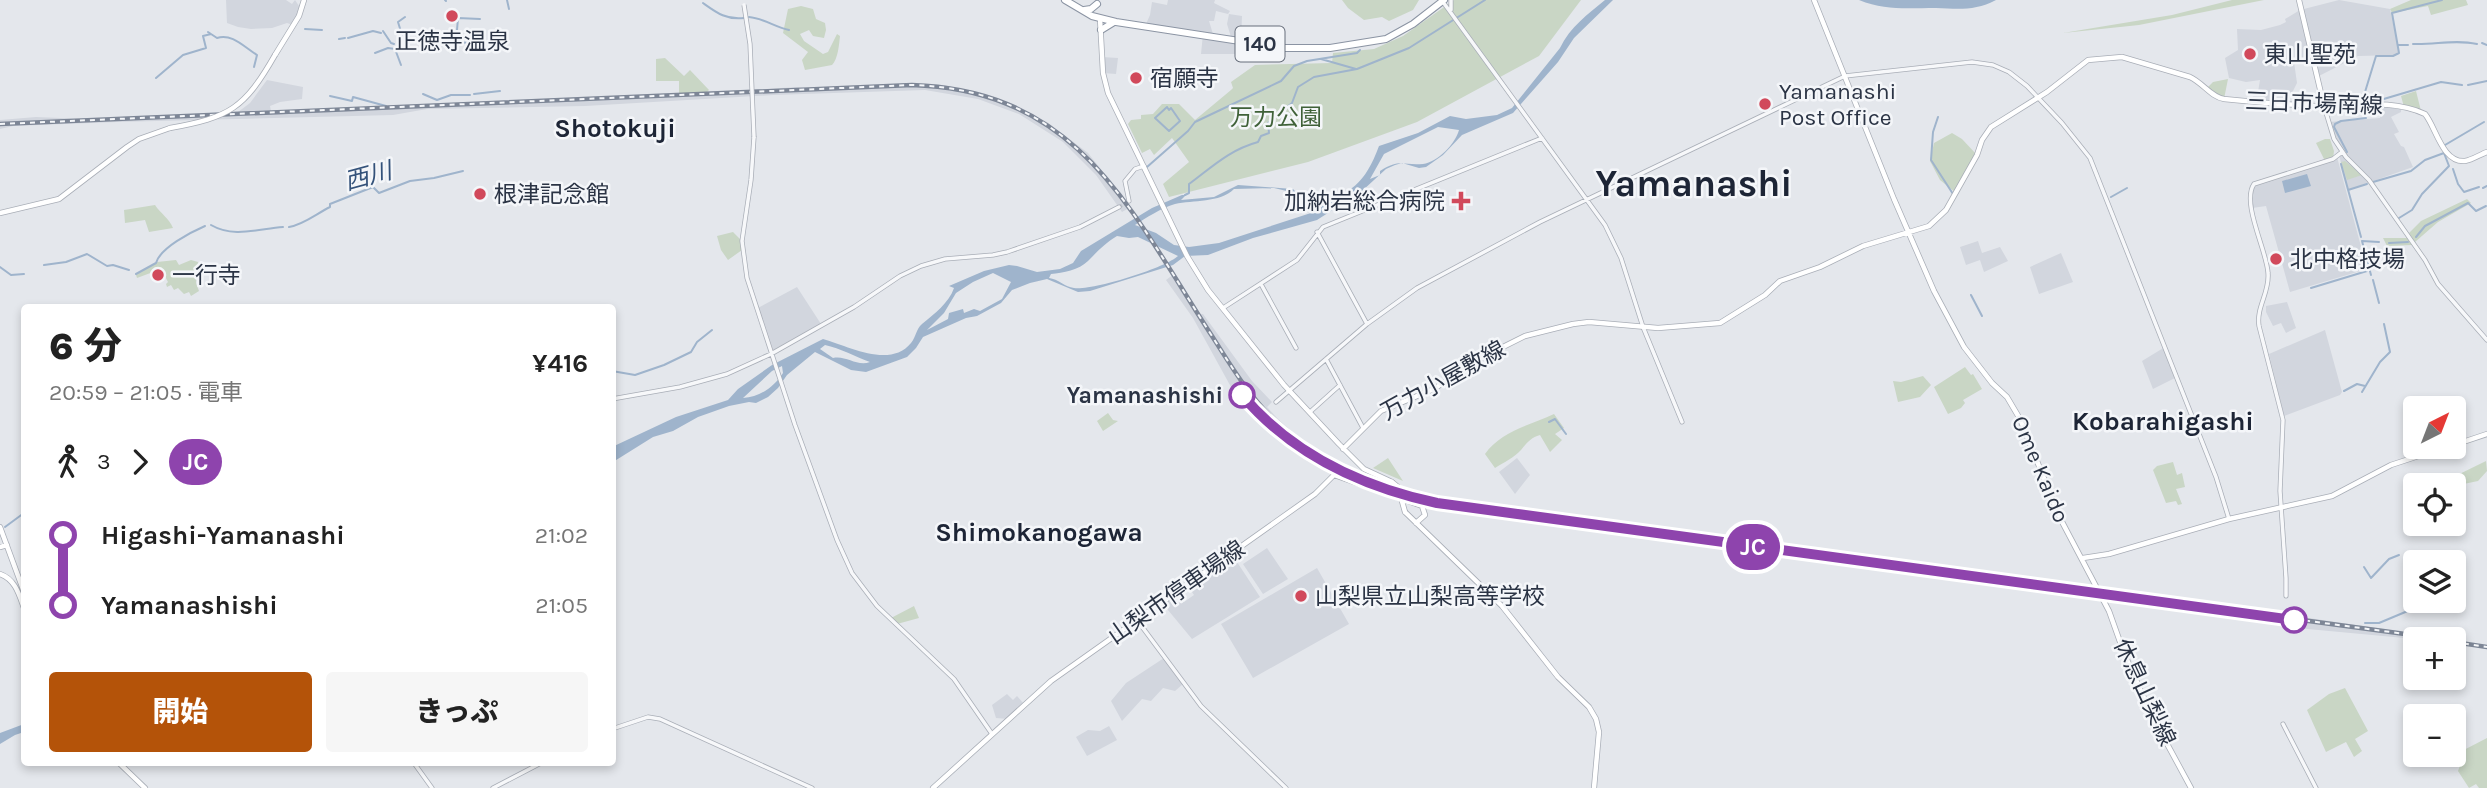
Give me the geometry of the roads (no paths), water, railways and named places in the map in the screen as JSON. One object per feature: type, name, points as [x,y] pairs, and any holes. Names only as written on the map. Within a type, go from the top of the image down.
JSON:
[{"type":"highway","name":"140","points":[[1065,0],[1100,19],[1303,49],[1380,41],[1402,31],[1443,1]]},
{"type":"highway","points":[[1078,9],[1091,9],[1096,2]]},
{"type":"highway","points":[[1096,2],[1100,19]]},
{"type":"highway","points":[[1101,30],[1107,24],[1116,22]]},
{"type":"main road","points":[[0,213],[59,199],[139,139],[170,128],[214,118],[237,107],[251,93],[275,55],[299,16],[303,0]]},
{"type":"main road","name":"Ome Kaido","points":[[1814,0],[1908,233],[1953,330],[1977,365],[2007,397],[2017,412],[2060,518],[2083,558]]},
{"type":"main road","points":[[2299,0],[2324,106]]},
{"type":"main road","points":[[1100,19],[1103,73],[1108,93],[1192,265],[1223,308],[1309,413],[1364,469],[1398,487],[1405,512],[1502,606],[1558,677],[1589,707],[1599,732],[1594,788]]},
{"type":"main road","name":"三日市場南線","points":[[1908,233],[1929,226],[1942,216],[1991,127],[2038,98],[2088,60],[2122,57],[2190,77],[2199,81],[2218,98],[2324,106],[2371,103],[2423,112],[2452,157],[2464,161],[2487,152]]},
{"type":"main road","name":"万力小屋敷線","points":[[1343,449],[1381,411],[1434,389],[1477,360],[1525,336],[1589,322],[1658,328],[1720,323],[1765,295],[1780,281],[1820,267],[1863,247],[1908,233]]},
{"type":"main road","points":[[2466,441],[2487,434]]},
{"type":"main road","points":[[2083,558],[2109,554],[2229,519],[2332,496],[2408,459]]},
{"type":"main road","name":"山梨市停車場線","points":[[933,788],[1051,681],[1298,506],[1334,475],[1422,506],[1425,515],[1416,523]]},
{"type":"main road","points":[[0,527],[21,584]]},
{"type":"main road","points":[[0,547],[6,545]]},
{"type":"main road","name":"休息山梨線","points":[[2083,558],[2088,574],[2109,611],[2152,716],[2191,788]]},
{"type":"main road","points":[[0,574],[7,576],[14,584],[21,601]]},
{"type":"main road","points":[[122,766],[145,788]]},
{"type":"street","points":[[1451,0],[1450,8],[1455,20]]},
{"type":"street","points":[[1443,1],[1587,198],[1613,240],[1643,327],[1682,422]]},
{"type":"street","points":[[743,2],[750,44],[754,137],[742,250],[747,278],[795,425],[824,509],[852,573],[887,618],[954,679],[969,697],[992,734]]},
{"type":"street","points":[[1416,21],[1438,9],[1447,11],[1455,20]]},
{"type":"street","points":[[1276,402],[1367,324],[1417,288],[1587,198],[1845,76],[1984,63],[2015,76],[2038,98],[2090,158],[2216,477],[2229,519]]},
{"type":"street","points":[[2324,106],[2334,139],[2342,152],[2369,180],[2438,284],[2487,340]]},
{"type":"street","points":[[1223,308],[1297,260],[1317,232],[1324,227],[1541,137]]},
{"type":"street","points":[[2286,596],[2281,508],[2283,420],[2259,326],[2258,311],[2269,275],[2253,215],[2251,189],[2255,184],[2333,159],[2342,152]]},
{"type":"street","points":[[1129,201],[1125,181],[1135,169],[1144,166]]},
{"type":"street","points":[[616,398],[698,383],[727,374],[772,355],[854,307],[900,276],[921,266],[959,257],[1007,252],[1080,227],[1119,206]]},
{"type":"street","points":[[1317,232],[1367,324]]},
{"type":"street","points":[[1261,285],[1296,348]]},
{"type":"street","points":[[1326,358],[1363,428]]},
{"type":"street","points":[[1309,413],[1340,385]]},
{"type":"street","points":[[1137,620],[1201,706],[1286,788]]},
{"type":"street","points":[[616,728],[648,717],[660,719],[812,788]]},
{"type":"street","points":[[2283,724],[2316,788]]},
{"type":"street","points":[[416,766],[432,788]]},
{"type":"street","points":[[493,788],[535,766]]},
{"type":"water","points":[[1605,0],[1613,0],[1574,38],[1558,62],[1513,113],[1462,135],[1443,155],[1426,167],[1419,168],[1404,163],[1423,164],[1434,160],[1450,146],[1459,130],[1438,127],[1384,154],[1370,179],[1379,175],[1362,191],[1317,220],[1253,238],[1208,255],[1185,256],[1173,265],[1090,291],[1078,292],[1047,279],[1030,283],[1012,290],[1001,303],[977,316],[966,318],[923,337],[907,357],[866,372],[851,370],[815,352],[787,375],[768,397],[756,403],[729,406],[698,417],[673,431],[653,437],[616,460],[616,445],[676,417],[728,400],[738,389],[772,365],[823,339],[881,355],[902,351],[911,343],[920,326],[949,299],[954,288],[949,286],[984,271],[1009,265],[1037,272],[1060,269],[1073,263],[1081,251],[1152,208],[1182,195],[1186,195],[1181,200],[1214,197],[1238,185],[1293,189],[1307,203],[1315,206],[1338,196],[1362,178],[1379,146],[1418,133],[1450,116],[1466,119],[1497,115],[1512,108],[1574,27]],"holes":[[[1274,188],[1295,193],[1314,212],[1219,243],[1189,247],[1174,245],[1156,233],[1135,225],[1170,206],[1214,199],[1234,189]],[[1117,236],[1138,237],[1178,256],[1144,272],[1096,286],[1074,288],[1049,278],[1051,274],[1080,267]],[[993,273],[1011,282],[1002,299],[980,311],[974,309],[964,313],[963,309],[949,313],[948,319],[927,330],[944,313],[956,293]],[[825,345],[831,346],[870,362],[833,358],[820,349]],[[782,366],[783,373],[771,387],[755,396],[743,398],[772,371]]]},
{"type":"water","points":[[1859,0],[1996,0],[1974,8],[1960,9],[1888,7]]},
{"type":"water","points":[[2307,174],[2311,186],[2285,193],[2282,181]]},
{"type":"water","points":[[21,725],[21,733],[0,744],[0,733]]},
{"type":"waterway","points":[[507,0],[509,9]]},
{"type":"waterway","points":[[1185,195],[1189,193],[1189,184],[1213,165],[1229,154],[1258,142],[1261,136],[1269,133],[1268,123],[1292,103],[1298,87],[1314,77],[1357,69],[1409,48],[1485,0]]},
{"type":"waterway","points":[[2364,103],[2376,56],[2393,56],[2399,53],[2392,13],[2442,0]]},
{"type":"waterway","points":[[703,3],[727,17],[744,18]]},
{"type":"waterway","points":[[401,45],[402,35],[398,22],[405,17]]},
{"type":"waterway","points":[[749,17],[789,30]]},
{"type":"waterway","points":[[456,42],[458,18],[480,19]]},
{"type":"waterway","points":[[305,29],[322,30]]},
{"type":"waterway","points":[[348,38],[373,31],[381,33]]},
{"type":"waterway","points":[[383,31],[394,44]]},
{"type":"waterway","points":[[208,32],[217,38],[233,39],[257,55],[254,67]]},
{"type":"waterway","points":[[156,78],[183,55],[206,48],[203,36],[211,34]]},
{"type":"waterway","points":[[339,39],[345,38]]},
{"type":"waterway","points":[[451,42],[472,43]]},
{"type":"waterway","points":[[2482,43],[2487,45]]},
{"type":"waterway","points":[[2413,44],[2477,44]]},
{"type":"waterway","points":[[2398,45],[2408,45]]},
{"type":"waterway","points":[[375,53],[388,48],[395,49],[401,65]]},
{"type":"waterway","points":[[1147,167],[1195,122],[1281,81],[1294,66],[1307,61],[1357,53],[1360,50]]},
{"type":"waterway","points":[[1321,59],[1356,69]]},
{"type":"waterway","points":[[2468,85],[2487,81]]},
{"type":"waterway","points":[[2377,101],[2441,82],[2462,85]]},
{"type":"waterway","points":[[474,94],[500,91]]},
{"type":"waterway","points":[[423,94],[437,100],[451,95],[470,95]]},
{"type":"waterway","points":[[330,96],[352,101],[353,97],[386,106]]},
{"type":"waterway","points":[[1167,107],[1169,110],[1171,108],[1180,121],[1169,131],[1155,118],[1167,107]]},
{"type":"waterway","points":[[1938,117],[1933,132],[1931,160],[1953,194]]},
{"type":"waterway","points":[[2347,152],[2334,127],[2335,124],[2366,118]]},
{"type":"waterway","points":[[2445,145],[2484,122]]},
{"type":"waterway","points":[[2373,182],[2411,171],[2425,160],[2444,153],[2449,166],[2422,194],[2412,210],[2399,218]]},
{"type":"waterway","points":[[2341,164],[2361,237]]},
{"type":"waterway","points":[[2453,169],[2464,192],[2479,187]]},
{"type":"waterway","name":"西川","points":[[289,227],[310,219],[330,207],[330,204],[373,187],[379,193],[410,181],[463,171]]},
{"type":"waterway","points":[[2348,190],[2367,184]]},
{"type":"waterway","points":[[2483,188],[2487,186]]},
{"type":"waterway","points":[[2111,197],[2127,188]]},
{"type":"waterway","points":[[2416,237],[2425,226],[2468,203],[2476,211],[2486,206]]},
{"type":"waterway","name":"西川","points":[[211,225],[237,232],[283,227]]},
{"type":"waterway","name":"西川","points":[[136,274],[156,263],[163,252],[177,241],[205,226]]},
{"type":"waterway","points":[[2371,275],[2362,241],[2379,242]]},
{"type":"waterway","points":[[2389,243],[2408,242]]},
{"type":"waterway","name":"西川","points":[[44,265],[66,262],[87,254],[107,266],[129,270]]},
{"type":"waterway","name":"西川","points":[[0,267],[11,275],[24,274]]},
{"type":"waterway","points":[[2311,288],[2367,271]]},
{"type":"waterway","points":[[2373,280],[2379,303]]},
{"type":"waterway","points":[[1971,295],[1982,316]]},
{"type":"waterway","points":[[2362,392],[2380,362],[2390,352],[2384,324]]},
{"type":"waterway","points":[[616,372],[635,375],[664,365],[691,352],[697,342],[712,330]]},
{"type":"waterway","points":[[2344,391],[2357,384],[2365,386]]},
{"type":"waterway","points":[[1549,422],[1555,419],[1566,434]]},
{"type":"waterway","points":[[5,527],[21,515]]},
{"type":"waterway","points":[[2364,567],[2371,578],[2389,559],[2399,555]]},
{"type":"waterway","points":[[2365,623],[2379,623],[2403,613]]},
{"type":"tunnel","points":[[1119,207],[1129,201]]},
{"type":"railway","points":[[0,124],[912,85],[970,92],[1018,109],[1060,134],[1095,166],[1126,204],[1233,369],[1266,411],[1275,421],[1324,457],[1379,482],[1437,500],[1497,511],[2403,634]]},
{"type":"railway","points":[[2466,644],[2487,647]]},
{"type":"train","name":"JC","points":[[1242,395],[1270,425],[1318,459],[1385,489],[1437,503],[2294,620]]},
{"type":"place","name":"正徳寺温泉","points":[[452,16]]},
{"type":"place","name":"東山聖苑","points":[[2250,54]]},
{"type":"place","name":"宿願寺","points":[[1136,78]]},
{"type":"place","name":"Yamanashi Post Office","points":[[1765,104]]},
{"type":"place","name":"根津記念館","points":[[480,194]]},
{"type":"place","name":"加納岩総合病院","points":[[1461,201]]},
{"type":"place","name":"北中格技場","points":[[2276,259]]},
{"type":"place","name":"一行寺","points":[[158,275]]},
{"type":"place","name":"Yamanashishi","points":[[1242,395]]},
{"type":"place","name":"山梨県立山梨高等学校","points":[[1301,596]]},
{"type":"district","name":"Shotokuji","points":[[615,128]]},
{"type":"district","name":"Yamanashi","points":[[1694,183]]},
{"type":"district","name":"Kobarahigashi","points":[[2163,421]]},
{"type":"district","name":"Shimokanogawa","points":[[1039,532]]},
{"type":"park label","name":"万力公園","points":[[1276,117]]}]
